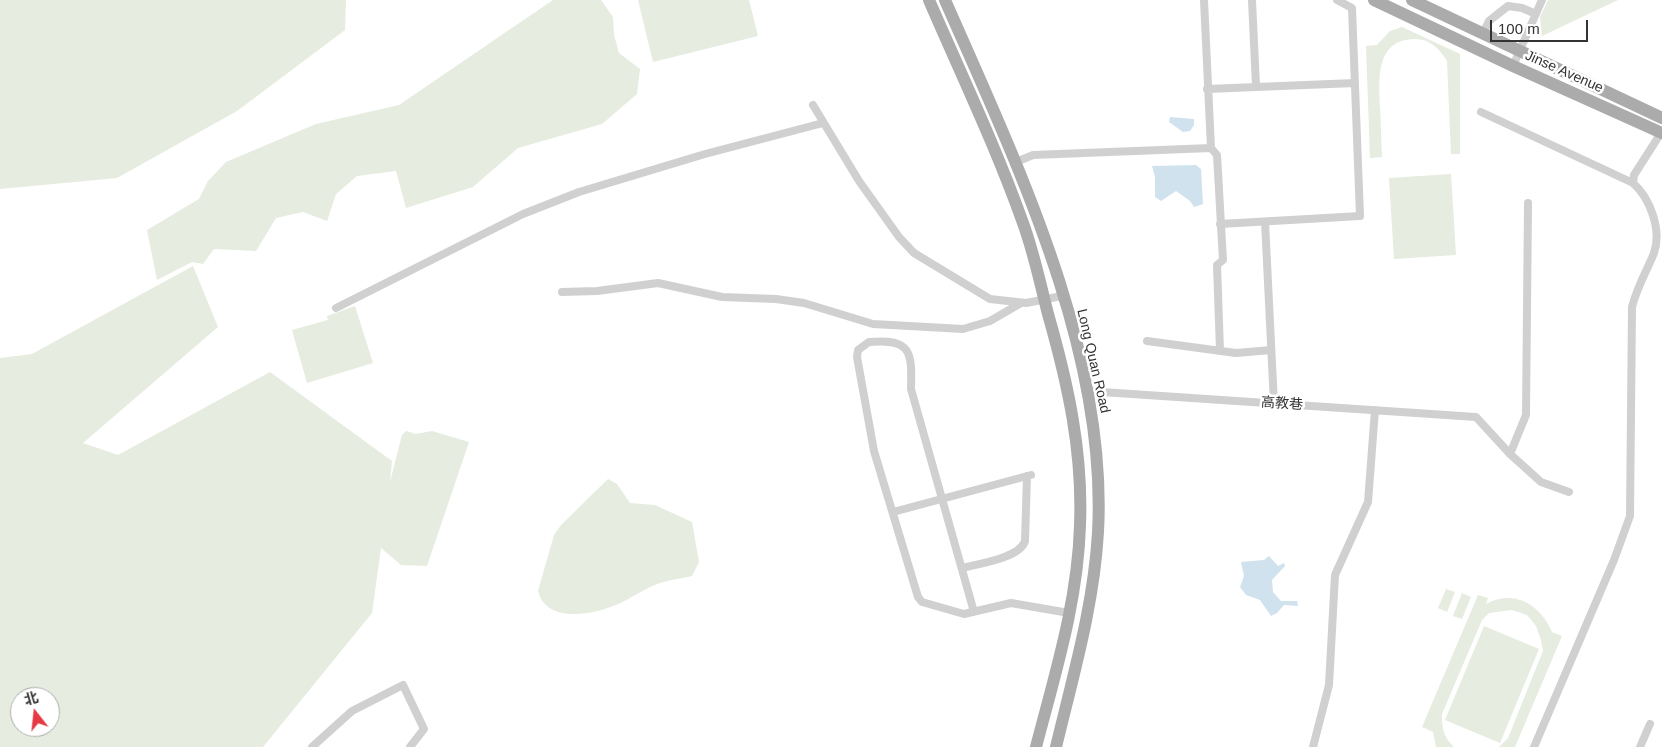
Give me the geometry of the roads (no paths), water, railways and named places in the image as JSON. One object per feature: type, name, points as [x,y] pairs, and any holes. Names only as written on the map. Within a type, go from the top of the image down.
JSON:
[{"type":"main road","points":[[929,0],[1023,223],[1039,274],[1044,299],[1064,368],[1078,442],[1080,525],[1069,613],[1036,747]]},
{"type":"main road","name":"Long Quan Road","points":[[945,0],[1016,162],[1037,216],[1062,296],[1087,391],[1095,441],[1098,532],[1088,616],[1056,747]]},
{"type":"main road","name":"Jinse Avenue","points":[[1374,0],[1513,66],[1662,133]]},
{"type":"main road","name":"Jinse Avenue","points":[[1412,0],[1662,118]]},
{"type":"street","points":[[1204,0],[1211,148],[1217,156],[1223,260],[1217,265],[1220,351]]},
{"type":"street","points":[[1252,0],[1256,86]]},
{"type":"street","points":[[1220,224],[1360,216],[1352,8],[1337,0]]},
{"type":"street","points":[[1499,0],[1505,5],[1522,8],[1536,14]]},
{"type":"street","points":[[1513,66],[1542,0]]},
{"type":"street","points":[[1483,33],[1489,21],[1505,5]]},
{"type":"street","points":[[1207,89],[1355,83]]},
{"type":"street","points":[[813,105],[899,238],[914,253],[990,299],[1021,303],[1062,296]]},
{"type":"street","points":[[1481,112],[1633,183],[1647,199],[1655,226],[1656,244],[1640,279],[1632,306],[1630,516],[1614,560],[1534,747]]},
{"type":"street","points":[[336,308],[523,214],[579,192],[705,154],[823,123]]},
{"type":"street","points":[[1633,183],[1634,175],[1662,133]]},
{"type":"street","points":[[1016,162],[1033,155],[1211,148]]},
{"type":"street","points":[[1528,203],[1526,415],[1510,454],[1541,482],[1569,492]]},
{"type":"street","points":[[1265,222],[1274,404]]},
{"type":"street","points":[[562,292],[596,291],[658,283],[722,296],[776,298],[804,303],[873,324],[963,329],[990,321],[1021,303]]},
{"type":"street","points":[[1147,341],[1236,353],[1272,350]]},
{"type":"street","points":[[974,612],[911,389],[910,354],[907,348],[902,345],[869,342],[858,350],[857,357],[874,450],[894,512],[916,592],[922,602],[956,613],[974,612],[1019,603],[1069,613]]},
{"type":"street","name":"高教巷","points":[[1087,391],[1476,417],[1510,454]]},
{"type":"street","points":[[1314,747],[1329,686],[1336,575],[1368,502],[1375,410]]},
{"type":"street","points":[[894,512],[1029,475],[1023,548],[1014,554],[962,568]]},
{"type":"street","points":[[312,747],[352,711],[403,686],[424,729],[410,747]]},
{"type":"street","points":[[1640,747],[1650,724]]},
{"type":"water","points":[[1170,117],[1194,119],[1194,125],[1190,131],[1183,132],[1169,122]]},
{"type":"water","points":[[1196,165],[1201,169],[1203,204],[1194,207],[1190,201],[1176,191],[1161,201],[1155,197],[1155,177],[1152,166]]},
{"type":"water","points":[[1269,556],[1278,566],[1284,563],[1285,566],[1272,580],[1273,592],[1281,601],[1297,601],[1298,606],[1284,605],[1277,613],[1271,616],[1260,600],[1246,595],[1240,587],[1244,576],[1241,562],[1264,560]]}]
